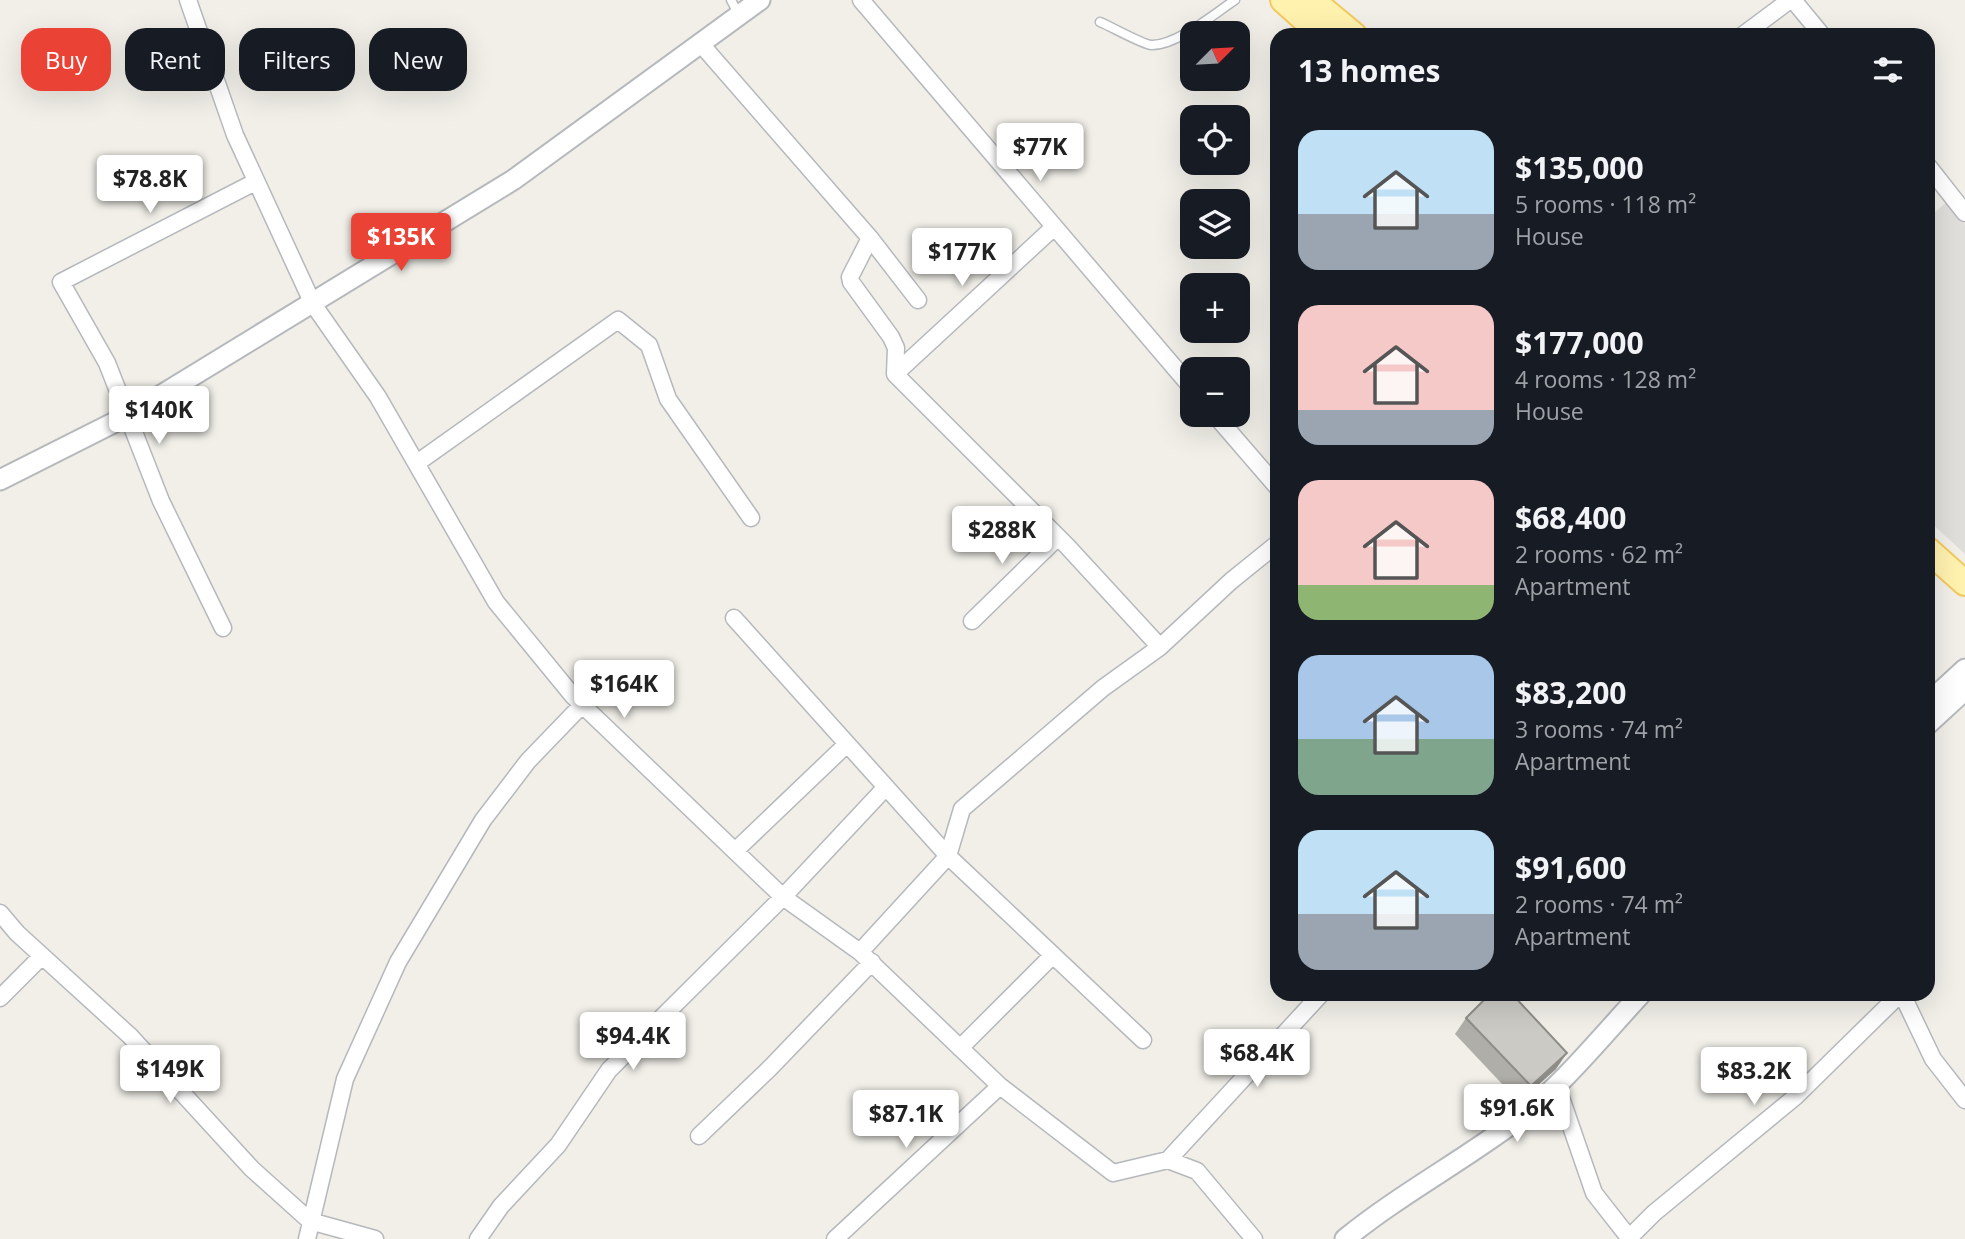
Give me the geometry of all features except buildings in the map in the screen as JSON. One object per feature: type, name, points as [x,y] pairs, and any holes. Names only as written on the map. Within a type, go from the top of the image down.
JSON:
[{"type":"main road","points":[[1283,0],[1314,28]]},
{"type":"main road","points":[[1312,0],[1346,28]]},
{"type":"main road","points":[[1935,556],[1965,583]]},
{"type":"street","points":[[188,0],[235,135],[313,304],[378,397],[496,602],[582,705],[783,897],[866,957],[1000,1086],[1113,1173],[1168,1160],[1315,1001]]},
{"type":"street","points":[[0,480],[127,416],[513,180],[700,43],[735,8],[760,0]]},
{"type":"street","points":[[861,0],[1180,374]]},
{"type":"street","points":[[1753,28],[1791,0],[1816,28]]},
{"type":"street","points":[[700,43],[870,238],[918,300]]},
{"type":"street","points":[[1935,175],[1965,213]]},
{"type":"street","points":[[223,628],[161,501],[107,363],[61,282],[255,182]]},
{"type":"street","points":[[895,374],[1054,228]]},
{"type":"street","points":[[870,238],[850,277],[896,348],[895,374],[1058,537],[1160,647]]},
{"type":"street","points":[[417,463],[618,320],[649,345],[668,399],[751,518]]},
{"type":"street","points":[[1225,427],[1270,479]]},
{"type":"street","points":[[972,621],[1058,537]]},
{"type":"street","points":[[699,1136],[770,1068],[866,957],[948,856],[962,809],[1103,688],[1160,647],[1231,581],[1270,549]]},
{"type":"street","points":[[734,618],[948,856],[1143,1040]]},
{"type":"street","points":[[1935,697],[1965,669]]},
{"type":"street","points":[[1935,718],[1965,690]]},
{"type":"street","points":[[307,1239],[345,1079],[398,962],[483,820],[528,761],[582,705]]},
{"type":"street","points":[[735,851],[847,744]]},
{"type":"street","points":[[478,1239],[501,1206],[558,1145],[610,1070],[783,897],[886,787]]},
{"type":"street","points":[[0,913],[17,933],[130,1036],[252,1170],[310,1221],[375,1239]]},
{"type":"street","points":[[960,1048],[1053,954]]},
{"type":"street","points":[[0,998],[42,956]]},
{"type":"street","points":[[1358,1236],[1411,1190],[1517,1120],[1557,1086],[1635,1001]]},
{"type":"street","points":[[1557,1086],[1594,1193],[1629,1239],[1654,1213],[1795,1097],[1894,1001]]},
{"type":"street","points":[[1904,1001],[1933,1059],[1965,1100]]},
{"type":"street","points":[[835,1239],[1000,1086]]},
{"type":"street","points":[[1168,1160],[1197,1171],[1254,1239]]},
{"type":"lane","points":[[1100,22],[1150,45],[1168,41],[1187,32],[1235,0]]},
{"type":"shaded area","points":[[1947,202],[1965,225],[1965,554],[1935,526],[1935,212]]}]
